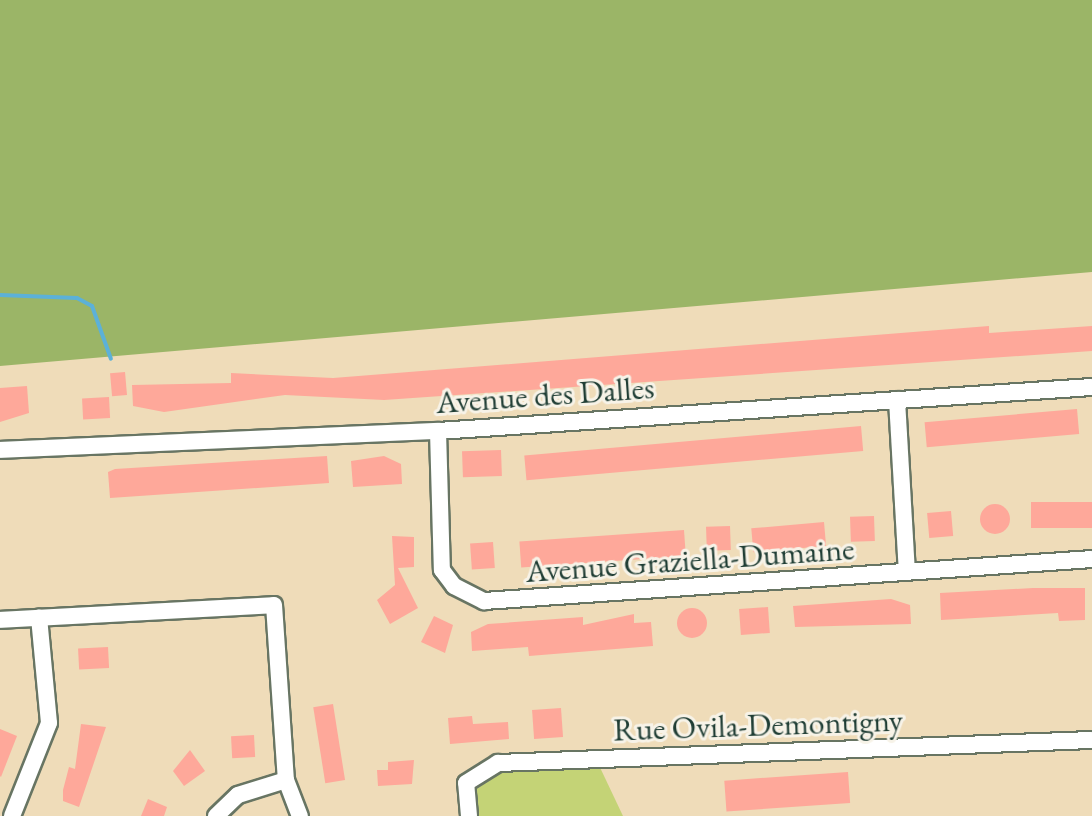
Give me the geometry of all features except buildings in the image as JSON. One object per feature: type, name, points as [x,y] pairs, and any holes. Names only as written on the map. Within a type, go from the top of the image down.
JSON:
[{"type":"street","name":"Avenue des Dalles","points":[[0,450],[438,431],[1092,387]]},
{"type":"street","points":[[897,400],[907,572]]},
{"type":"street","name":"Avenue Graziella-Dumaine","points":[[438,431],[442,570],[454,586],[484,601],[1092,559]]},
{"type":"street","points":[[0,620],[274,605],[286,780],[300,816]]},
{"type":"street","points":[[12,816],[49,723],[39,617]]},
{"type":"street","name":"Rue Ovila-Demontigny","points":[[469,816],[466,783],[498,763],[1092,740]]},
{"type":"street","points":[[216,816],[238,795],[286,780]]},
{"type":"green space","points":[[0,0],[1092,0],[1092,272],[0,366]]},
{"type":"green space","points":[[596,759],[623,816],[469,816],[466,783],[498,763]]},
{"type":"waterway","points":[[0,295],[77,298],[92,306],[111,359]]}]
